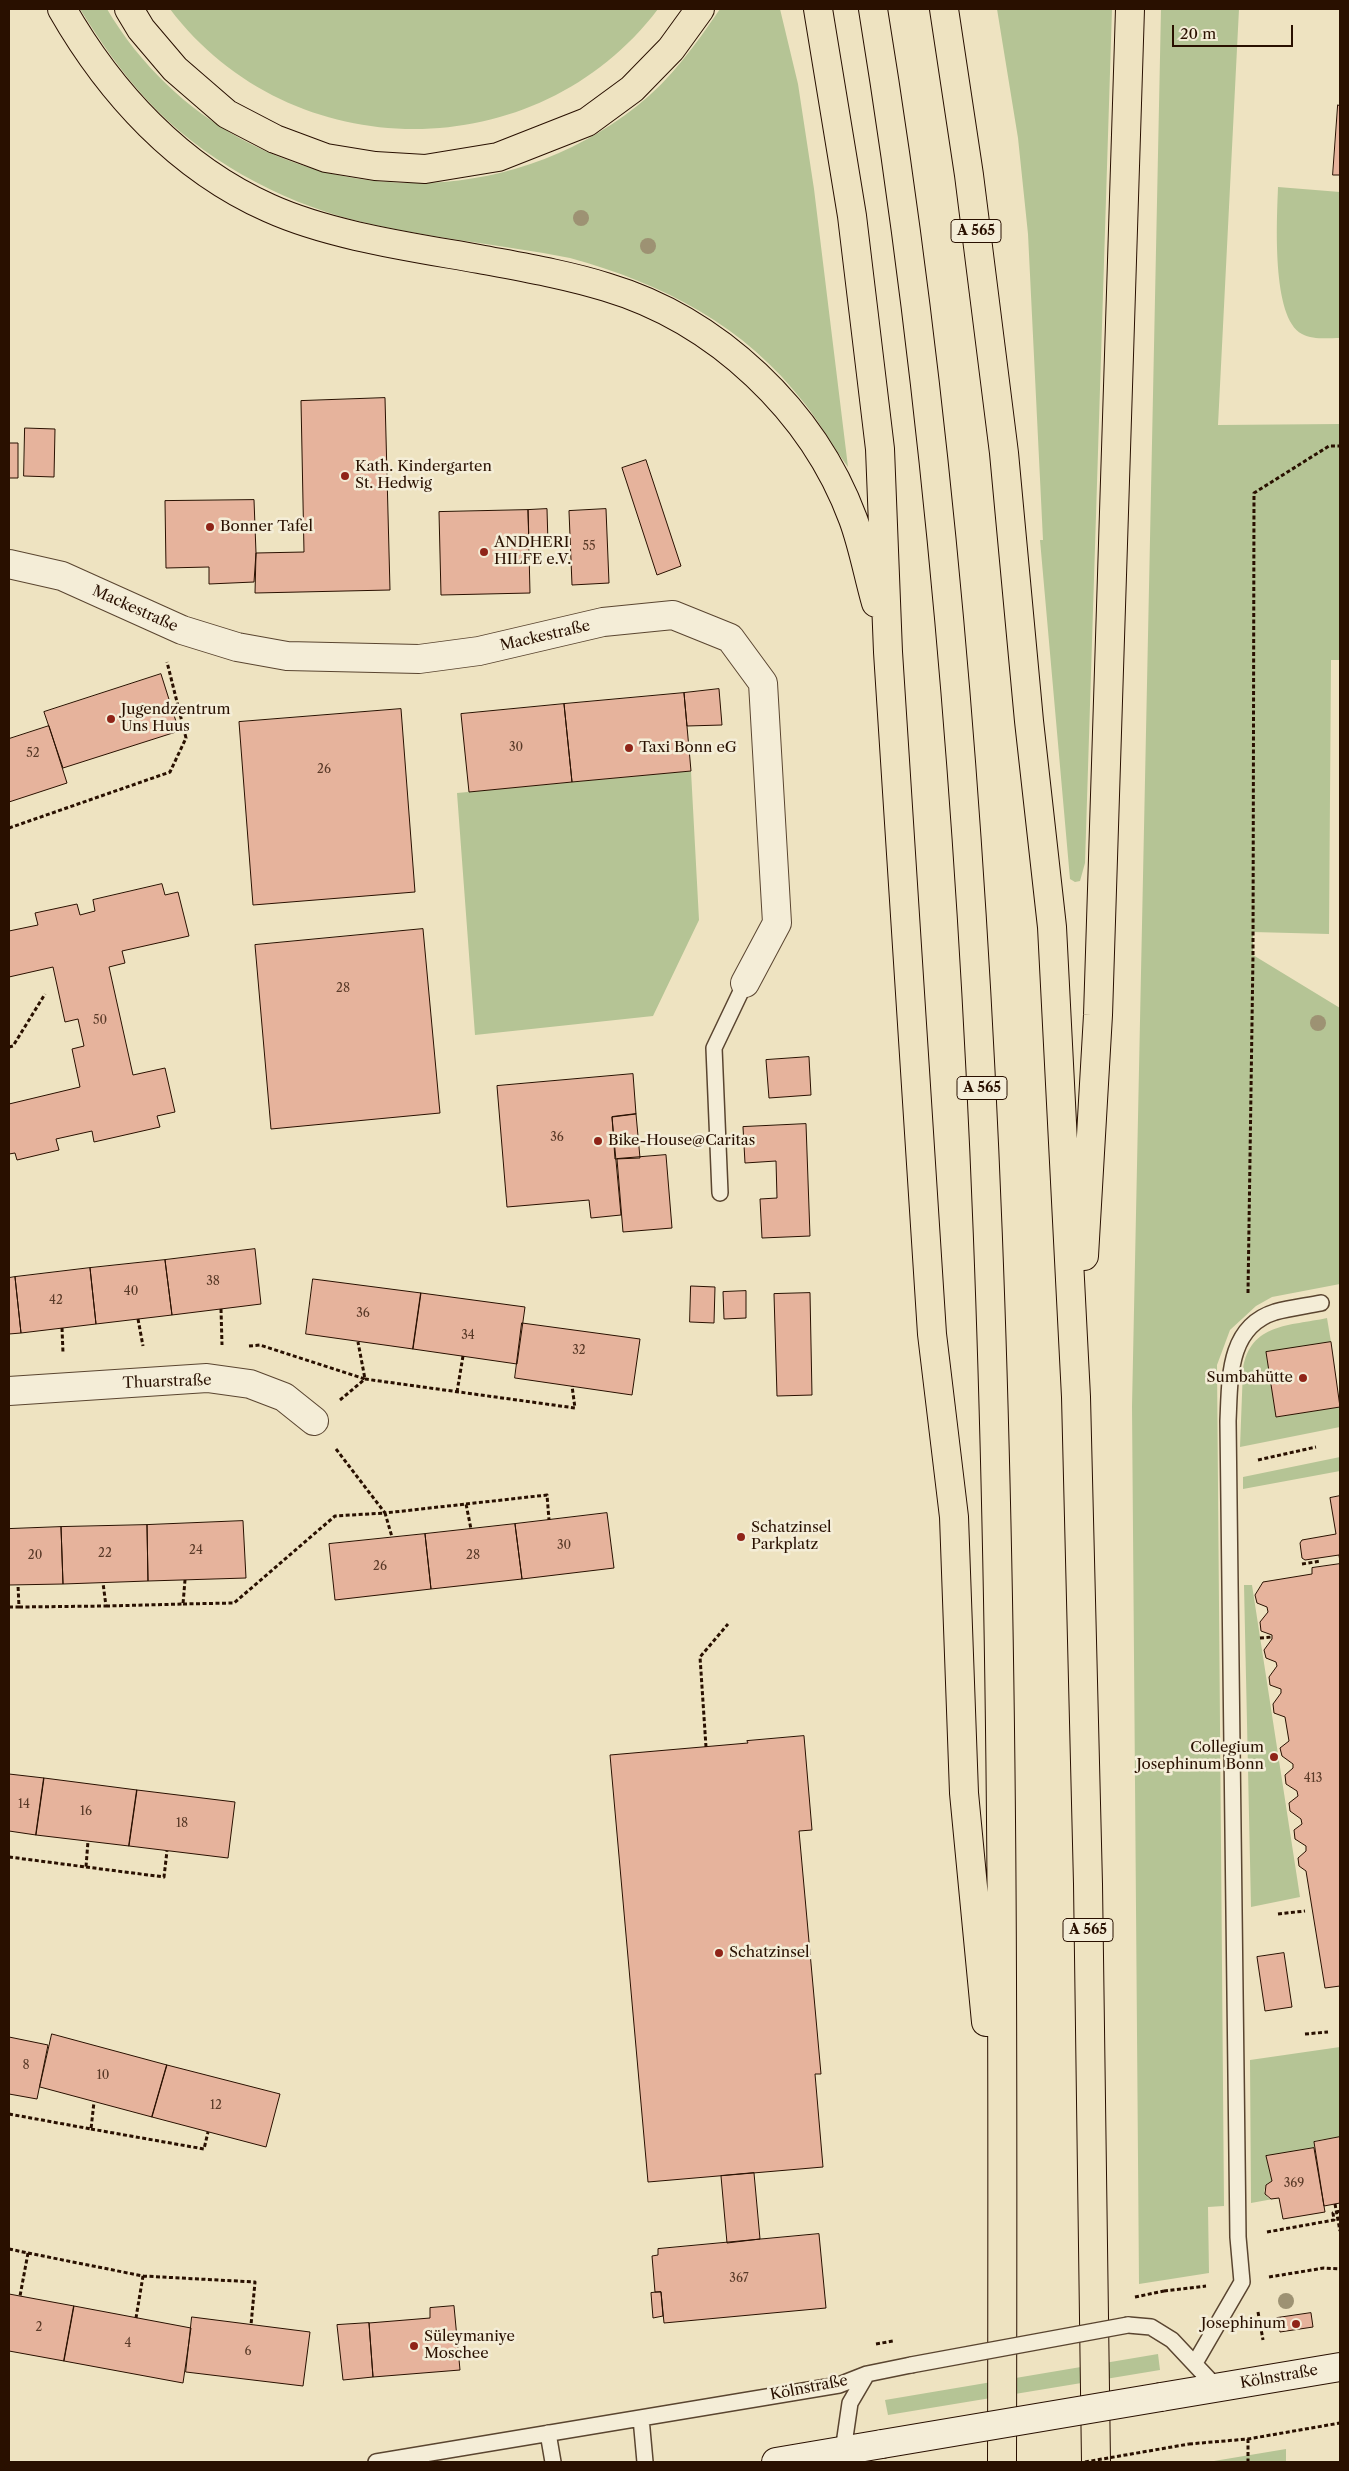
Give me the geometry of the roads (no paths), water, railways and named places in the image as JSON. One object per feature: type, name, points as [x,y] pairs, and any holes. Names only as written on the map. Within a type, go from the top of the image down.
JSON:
[{"type":"highway","points":[[62,9],[105,74],[132,108],[158,134],[214,177],[269,208],[325,227],[434,251],[557,274],[608,287],[663,310],[729,351],[768,386],[794,416],[814,443],[835,480],[853,520],[888,652]]},
{"type":"highway","points":[[129,9],[141,29],[175,69],[226,114],[275,139],[326,158],[375,166],[425,168],[498,157],[586,122],[632,88],[671,49],[700,9]]},
{"type":"highway","points":[[818,9],[852,216],[880,449],[888,652],[932,1334],[954,1517],[964,1793],[1001,2173]]},
{"type":"highway","name":"A 565","points":[[873,9],[910,260],[932,444],[957,694],[972,912],[983,1114],[994,1426],[1000,1750],[1002,2462]]},
{"type":"highway","name":"A 565","points":[[944,9],[969,175],[1004,453],[1029,721],[1052,927],[1076,1397],[1088,1884],[1096,2462]]},
{"type":"highway","points":[[1076,1397],[1098,1016],[1130,9]]},
{"type":"street","name":"Mackestraße","points":[[9,564],[62,576],[156,620],[237,647],[287,656],[419,659],[480,652],[604,622],[674,616],[730,638],[763,683],[777,923],[746,983]]},
{"type":"street","name":"Thuarstraße","points":[[9,1391],[207,1378],[250,1384],[284,1397],[314,1421]]},
{"type":"street","name":"Kölnstraße","points":[[776,2462],[1340,2367]]},
{"type":"lane","points":[[720,1193],[714,1048],[746,983]]},
{"type":"lane","points":[[1195,2363],[1242,2282],[1238,2237],[1228,1421],[1231,1362],[1237,1345],[1247,1331],[1257,1322],[1275,1312],[1321,1302]]},
{"type":"lane","name":"Kölnstraße","points":[[376,2462],[839,2385],[867,2374],[1128,2325],[1151,2327],[1172,2340],[1217,2388]]},
{"type":"lane","points":[[843,2451],[850,2404],[867,2374]]},
{"type":"lane","points":[[641,2418],[645,2462]]},
{"type":"lane","points":[[548,2433],[553,2462]]},
{"type":"place","name":"Kath. Kindergarten St. Hedwig","points":[[345,476]]},
{"type":"place","name":"Bonner Tafel","points":[[210,527]]},
{"type":"place","name":"ANDHERI HILFE e.V.","points":[[484,552]]},
{"type":"place","name":"Jugendzentrum Uns Huus","points":[[111,719]]},
{"type":"place","name":"Taxi Bonn eG","points":[[629,748]]},
{"type":"place","name":"Bike-House@Caritas","points":[[598,1141]]},
{"type":"place","name":"Sumbahütte","points":[[1303,1378]]},
{"type":"place","name":"Schatzinsel Parkplatz","points":[[741,1537]]},
{"type":"place","name":"Collegium Josephinum Bonn","points":[[1274,1757]]},
{"type":"place","name":"Schatzinsel","points":[[719,1953]]},
{"type":"place","name":"Josephinum","points":[[1296,2324]]},
{"type":"place","name":"Süleymaniye Moschee","points":[[414,2346]]}]
